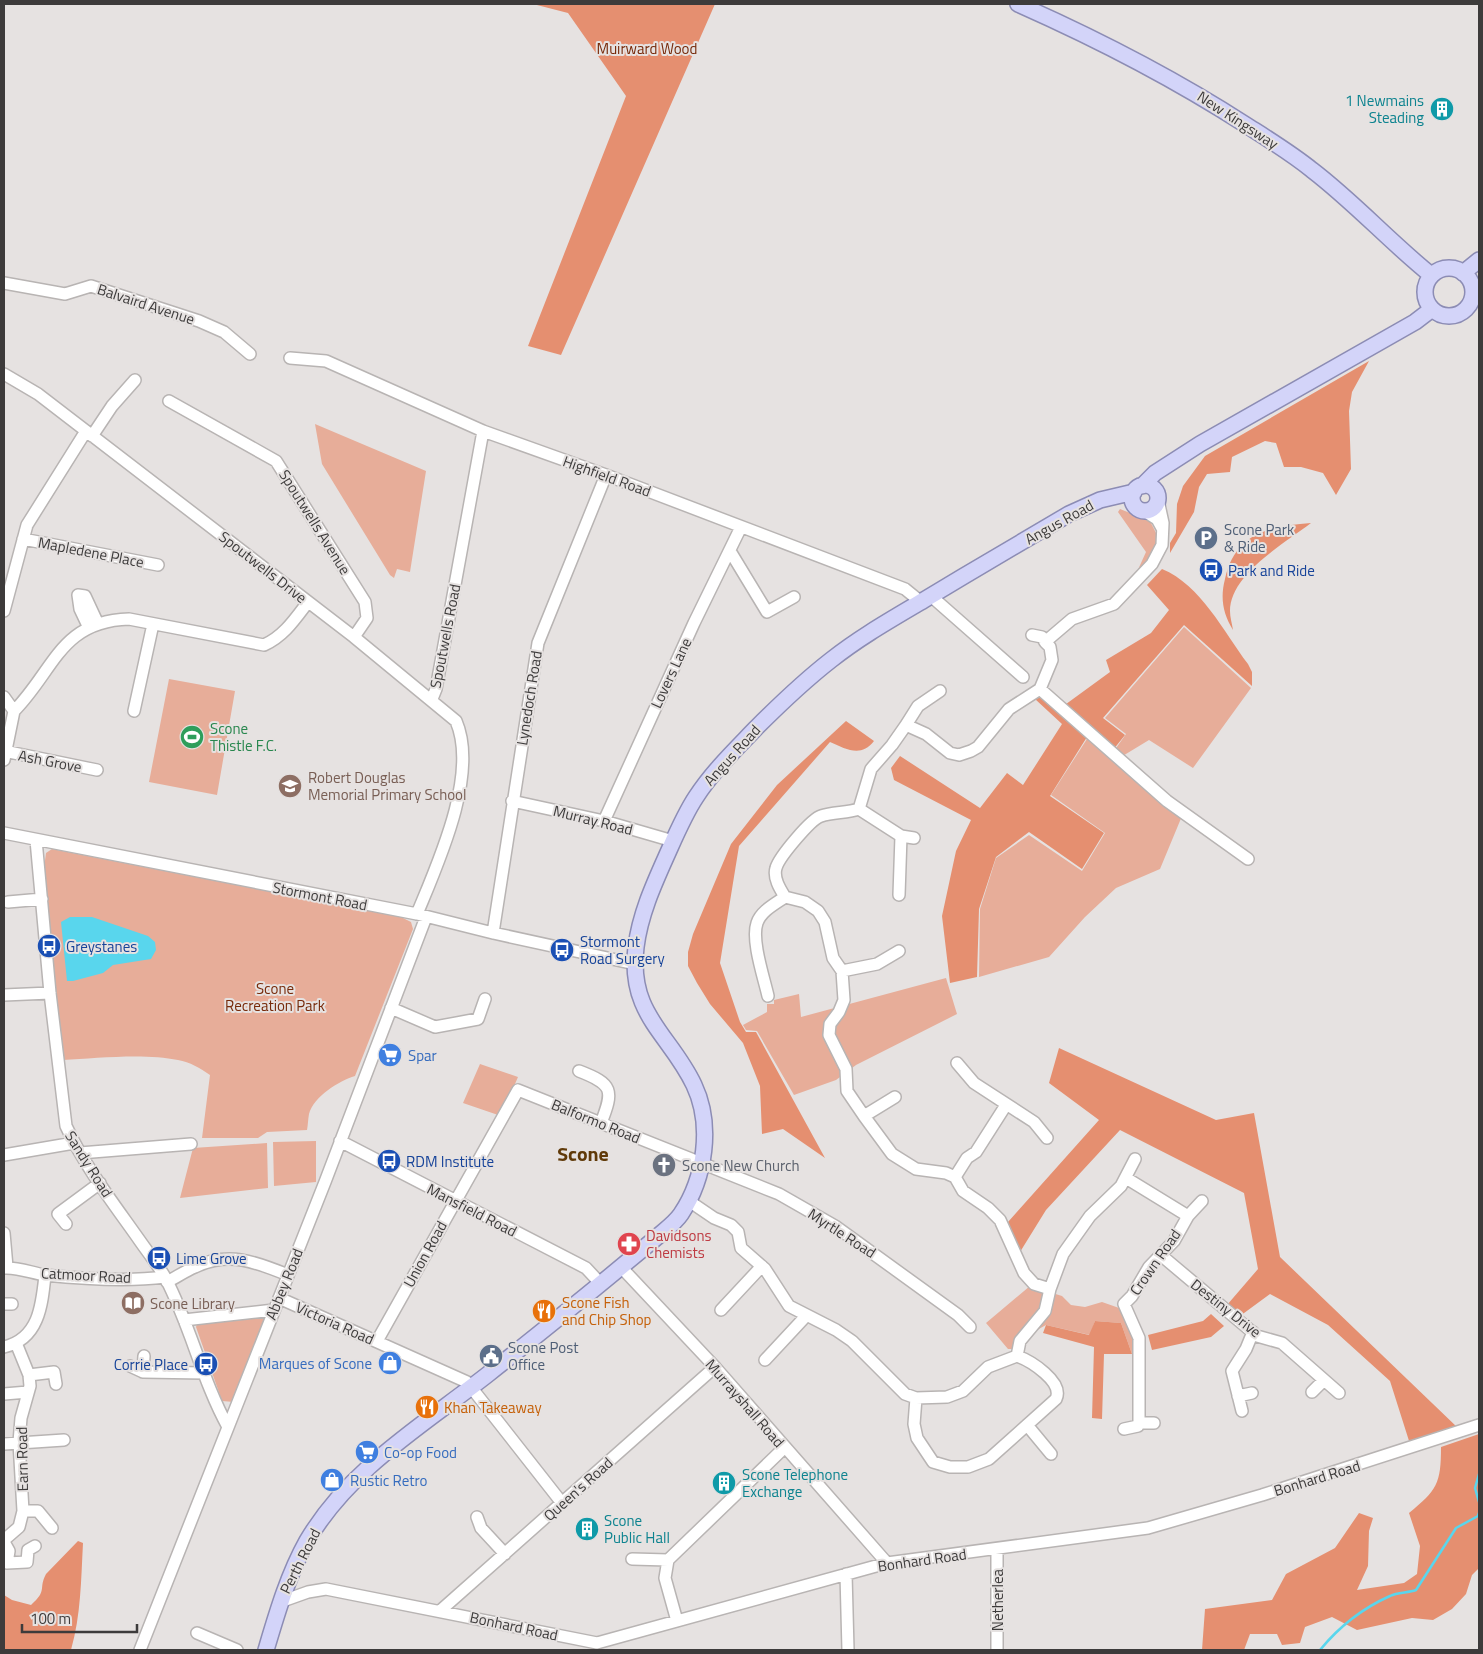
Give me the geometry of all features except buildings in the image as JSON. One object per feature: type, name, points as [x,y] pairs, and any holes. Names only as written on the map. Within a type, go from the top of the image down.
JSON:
[{"type":"main road","name":"New Kingsway","points":[[1018,4],[1085,33],[1141,62],[1201,96],[1275,144],[1312,169],[1431,276]]},
{"type":"main road","points":[[1463,273],[1479,260]]},
{"type":"main road","points":[[1450,268],[1463,273],[1472,285],[1472,293],[1467,307],[1454,315],[1439,314],[1432,309],[1428,303],[1425,289],[1431,276],[1450,268]]},
{"type":"main road","points":[[1178,457],[1168,471],[1156,507],[1141,510],[1132,500],[1138,489],[1155,473],[1178,457],[1415,322],[1432,309]]},
{"type":"main road","points":[[1138,489],[1150,486],[1158,497]]},
{"type":"main road","name":"Angus Road","points":[[701,1163],[704,1125],[699,1098],[689,1077],[649,1020],[639,992],[634,964],[639,924],[645,905],[673,840],[695,798],[712,774],[782,703],[849,646],[1069,514],[1100,500],[1138,489]]},
{"type":"main road","name":"Angus Road","points":[[1100,500],[1141,510]]},
{"type":"main road","name":"Perth Road","points":[[266,1650],[280,1602],[308,1540],[346,1489],[401,1440],[471,1387],[673,1224],[689,1201],[699,1176],[701,1163]]},
{"type":"street","name":"Balvaird Avenue","points":[[4,282],[65,294],[91,286],[224,332],[250,354]]},
{"type":"street","name":"Highfield Road","points":[[290,358],[326,361],[483,431],[606,475],[905,589],[926,599],[1023,677]]},
{"type":"street","name":"Spoutwells Drive","points":[[4,374],[38,394],[432,699]]},
{"type":"street","points":[[4,610],[31,518],[89,434],[135,380]]},
{"type":"street","name":"Spoutwells Avenue","points":[[169,401],[276,461],[365,602],[367,618],[354,638]]},
{"type":"street","name":"Spoutwells Road","points":[[421,915],[447,840],[464,754],[462,736],[456,721],[432,699],[436,689],[483,431]]},
{"type":"street","name":"Lynedoch Road","points":[[492,933],[538,643],[606,475]]},
{"type":"street","points":[[1045,642],[1072,618],[1105,608],[1119,600],[1156,556],[1162,545],[1158,497]]},
{"type":"street","points":[[1141,510],[1157,519],[1162,529]]},
{"type":"street","name":"Lovers Lane","points":[[604,821],[694,623],[741,527]]},
{"type":"street","name":"Mapledene Place","points":[[24,538],[133,555],[158,565]]},
{"type":"street","points":[[730,551],[767,612],[794,597]]},
{"type":"street","points":[[4,754],[14,711],[26,699],[54,656],[77,635],[94,626],[118,619],[129,619],[264,645],[277,639],[308,602]]},
{"type":"street","points":[[134,712],[153,624]]},
{"type":"street","points":[[906,725],[926,734],[950,753],[959,755],[978,747],[1009,709],[1040,690],[1052,660],[1050,647],[1042,637],[1032,635]]},
{"type":"street","points":[[1040,690],[1167,801],[1248,859]]},
{"type":"street","points":[[859,809],[871,769],[892,745],[918,706],[940,691]]},
{"type":"street","points":[[4,697],[14,711]]},
{"type":"street","name":"Ash Grove","points":[[4,754],[97,770]]},
{"type":"street","name":"Murray Road","points":[[512,801],[604,821],[673,840]]},
{"type":"street","points":[[914,838],[900,836],[859,809],[820,816],[810,823],[784,855],[776,869],[778,886],[785,897],[804,902],[818,911],[825,922],[833,958],[842,971],[844,1000],[839,1012],[830,1024],[830,1035],[846,1069],[846,1091],[892,1154],[916,1169],[946,1173],[955,1177],[963,1191],[988,1208],[1000,1220],[1024,1273],[1034,1284],[1050,1289]]},
{"type":"street","name":"Stormont Road","points":[[4,833],[421,915],[492,933],[634,964]]},
{"type":"street","points":[[899,895],[900,836]]},
{"type":"street","name":"Sandy Road","points":[[36,840],[62,1111],[66,1126],[77,1148],[166,1279],[184,1320],[215,1403],[228,1427]]},
{"type":"street","points":[[768,996],[755,933],[757,922],[765,911],[785,897]]},
{"type":"street","points":[[8,902],[42,899]]},
{"type":"street","name":"Abbey Road","points":[[140,1650],[391,1008],[421,915]]},
{"type":"street","points":[[842,971],[877,964],[899,951]]},
{"type":"street","points":[[752,986],[765,983]]},
{"type":"street","points":[[4,994],[50,993]]},
{"type":"street","points":[[391,1008],[435,1027],[478,1019],[485,998]]},
{"type":"street","points":[[957,1063],[974,1083],[1034,1122],[1047,1138]]},
{"type":"street","points":[[579,1071],[602,1080],[608,1090],[608,1105],[601,1123]]},
{"type":"street","name":"Balformo Road","points":[[518,1090],[701,1163]]},
{"type":"street","name":"Union Road","points":[[377,1341],[518,1090]]},
{"type":"street","points":[[864,1116],[895,1097]]},
{"type":"street","points":[[955,1177],[967,1158],[976,1152],[1006,1105]]},
{"type":"street","name":"Mansfield Road","points":[[340,1141],[586,1268],[600,1283]]},
{"type":"street","points":[[4,1155],[77,1148],[191,1144]]},
{"type":"street","points":[[1017,1356],[1020,1340],[1045,1311],[1050,1289],[1063,1254],[1090,1216],[1113,1195],[1126,1178],[1135,1159]]},
{"type":"street","name":"Myrtle Road","points":[[701,1163],[779,1194],[835,1226],[958,1315],[970,1326]]},
{"type":"street","name":"Crown Road","points":[[1126,1178],[1188,1216]]},
{"type":"street","points":[[66,1224],[58,1214],[100,1183]]},
{"type":"street","points":[[689,1201],[714,1218],[731,1225],[738,1232],[742,1248],[762,1266],[788,1306],[836,1330],[852,1341],[905,1394],[916,1398],[947,1397],[963,1391],[988,1367],[1017,1356]]},
{"type":"street","name":"Crown Road","points":[[1139,1423],[1140,1338],[1124,1304],[1132,1296],[1148,1267],[1162,1256],[1174,1241],[1188,1216],[1202,1201]]},
{"type":"street","points":[[4,1233],[5,1268]]},
{"type":"street","name":"Destiny Drive","points":[[1162,1256],[1257,1336],[1282,1343],[1339,1393]]},
{"type":"street","points":[[166,1279],[195,1266],[225,1259],[255,1261],[288,1274]]},
{"type":"street","points":[[722,1310],[762,1266]]},
{"type":"street","name":"Murrayshall Road","points":[[621,1267],[714,1367],[887,1563]]},
{"type":"street","name":"Catmoor Road","points":[[5,1268],[45,1274],[126,1279],[166,1279]]},
{"type":"street","points":[[4,1347],[16,1343],[27,1335],[36,1324],[45,1274]]},
{"type":"street","name":"Victoria Road","points":[[279,1298],[467,1382],[471,1387]]},
{"type":"street","points":[[184,1320],[274,1310]]},
{"type":"street","points":[[765,1360],[806,1316]]},
{"type":"street","points":[[1242,1411],[1232,1371],[1246,1349],[1253,1332]]},
{"type":"street","name":"Earn Road","points":[[4,1541],[19,1527],[23,1511],[18,1442],[21,1418],[28,1392],[29,1375],[16,1343]]},
{"type":"street","points":[[143,1372],[144,1356]]},
{"type":"street","points":[[916,1398],[914,1424],[917,1438],[933,1462],[950,1467],[968,1467],[989,1459],[1056,1399],[1057,1386],[1052,1379],[1017,1356]]},
{"type":"street","points":[[130,1366],[143,1372],[204,1373]]},
{"type":"street","name":"Queen's Road","points":[[441,1610],[714,1367]]},
{"type":"street","points":[[29,1375],[54,1372],[56,1384]]},
{"type":"street","points":[[1312,1392],[1324,1380]]},
{"type":"street","points":[[471,1387],[562,1503]]},
{"type":"street","points":[[4,1394],[28,1392]]},
{"type":"street","points":[[1238,1396],[1252,1392]]},
{"type":"street","points":[[215,1403],[236,1406]]},
{"type":"street","points":[[1124,1430],[1138,1426],[1139,1423],[1154,1423]]},
{"type":"street","name":"Bonhard Road","points":[[280,1602],[326,1589],[441,1610],[597,1643],[887,1563],[1148,1528],[1447,1437],[1479,1425]]},
{"type":"street","points":[[1026,1426],[1050,1454]]},
{"type":"street","points":[[4,1444],[64,1440]]},
{"type":"street","points":[[677,1621],[665,1578],[668,1560],[784,1448]]},
{"type":"street","points":[[23,1511],[38,1510],[52,1528]]},
{"type":"street","points":[[477,1517],[484,1530],[505,1554]]},
{"type":"street","points":[[4,1541],[9,1549],[7,1562],[27,1562],[28,1550],[35,1546]]},
{"type":"street","name":"Netherlea","points":[[997,1549],[997,1650]]},
{"type":"street","points":[[632,1559],[668,1560]]},
{"type":"street","points":[[846,1574],[848,1650]]},
{"type":"street","points":[[197,1633],[237,1650]]},
{"type":"green space","name":"Muirward Wood","points":[[533,4],[715,4],[561,355],[528,346],[626,96],[568,13]]},
{"type":"green space","points":[[1369,361],[1352,392],[1349,411],[1351,469],[1336,495],[1323,473],[1301,467],[1284,467],[1276,443],[1265,441],[1232,457],[1230,472],[1207,474],[1199,487],[1194,512],[1170,553],[1170,543],[1176,533],[1177,504],[1183,486],[1205,456]]},
{"type":"green space","points":[[315,424],[426,471],[410,572],[397,569],[394,578],[390,575],[322,464]]},
{"type":"green space","points":[[1120,509],[1150,521],[1158,537],[1152,558],[1136,574],[1146,552],[1118,512]]},
{"type":"green space","points":[[1311,523],[1261,561],[1239,584],[1232,597],[1230,611],[1233,630],[1225,612],[1223,593],[1230,564],[1237,551],[1256,535],[1268,530]]},
{"type":"green space","points":[[1162,569],[1176,576],[1188,586],[1210,610],[1248,664],[1252,672],[1252,686],[1184,625],[1103,718],[1125,735],[1113,750],[1062,707],[1110,672],[1106,660],[1151,633],[1169,610],[1147,585]]},
{"type":"green space","points":[[1184,627],[1251,688],[1193,768],[1149,740],[1121,757],[1114,751],[1126,734],[1105,718]]},
{"type":"green space","name":"Scone Thistle F.C.","points":[[169,679],[235,691],[217,795],[149,782]]},
{"type":"green space","points":[[1038,696],[1087,737],[1050,796],[1104,833],[1082,869],[1029,832],[996,857],[979,909],[977,977],[950,983],[942,916],[956,851],[971,820],[894,780],[891,768],[900,756],[980,808],[1007,773],[1023,785],[1062,724],[1035,699]]},
{"type":"green space","points":[[846,721],[874,741],[859,751],[853,751],[830,742],[739,846],[720,963],[740,1022],[746,1032],[756,1032],[825,1158],[783,1129],[762,1134],[760,1086],[743,1043],[710,1004],[697,983],[688,966],[688,952],[693,934],[731,844],[777,785]]},
{"type":"green space","points":[[1087,739],[1182,816],[1160,869],[1116,888],[1085,917],[1049,957],[979,977],[980,909],[996,858],[1029,835],[1082,871],[1105,833],[1051,795]]},
{"type":"green space","name":"Scone Recreation Park","points":[[52,849],[401,917],[411,922],[413,929],[355,1076],[335,1085],[316,1101],[309,1114],[307,1130],[267,1132],[258,1138],[202,1138],[210,1075],[199,1068],[182,1061],[151,1057],[63,1060],[44,868],[46,853]]},
{"type":"green space","points":[[946,978],[957,1014],[856,1065],[836,1080],[794,1095],[757,1031],[746,1030],[743,1025],[767,1012],[767,1004],[774,1004],[774,1000],[799,994],[801,1017]]},
{"type":"green space","points":[[1059,1048],[1216,1120],[1254,1113],[1280,1257],[1458,1428],[1410,1444],[1390,1381],[1328,1325],[1270,1294],[1240,1316],[1227,1305],[1258,1269],[1244,1193],[1120,1130],[1046,1210],[1020,1252],[1008,1222],[1099,1120],[1049,1083]]},
{"type":"green space","points":[[480,1064],[518,1077],[501,1116],[463,1103]]},
{"type":"green space","points":[[316,1141],[316,1182],[274,1186],[273,1142]]},
{"type":"green space","points":[[267,1143],[268,1188],[180,1198],[193,1148]]},
{"type":"green space","points":[[1030,1286],[1062,1296],[1071,1305],[1085,1307],[1102,1302],[1122,1309],[1134,1339],[1137,1354],[1132,1354],[1121,1323],[1095,1321],[1090,1335],[1046,1325],[1037,1330],[1027,1326],[1015,1349],[1008,1349],[986,1323]]},
{"type":"green space","points":[[1211,1314],[1224,1326],[1211,1337],[1152,1350],[1148,1335],[1203,1321]]},
{"type":"green space","points":[[270,1315],[234,1402],[222,1401],[196,1327],[197,1324]]},
{"type":"green space","points":[[1095,1321],[1121,1323],[1132,1354],[1104,1354],[1102,1419],[1092,1418],[1094,1347],[1043,1333],[1046,1325],[1089,1335]]},
{"type":"green space","points":[[1479,1434],[1479,1568],[1472,1575],[1466,1594],[1452,1609],[1433,1620],[1412,1618],[1357,1630],[1332,1617],[1305,1627],[1300,1643],[1282,1645],[1277,1634],[1250,1634],[1244,1650],[1202,1650],[1205,1609],[1272,1600],[1286,1574],[1335,1548],[1359,1513],[1373,1518],[1369,1531],[1368,1566],[1357,1590],[1404,1583],[1417,1574],[1420,1546],[1409,1513],[1426,1498],[1435,1485],[1440,1470],[1441,1447]]},
{"type":"green space","points":[[78,1541],[83,1543],[81,1584],[79,1611],[71,1650],[4,1650],[4,1595],[12,1600],[31,1605],[41,1593],[46,1574]]},
{"type":"water","points":[[70,917],[92,917],[148,936],[155,942],[156,950],[151,959],[113,965],[103,973],[67,981],[61,922]]},
{"type":"waterway","points":[[1479,1474],[1475,1488],[1479,1502]]},
{"type":"waterway","points":[[1320,1650],[1343,1626],[1370,1606],[1393,1595],[1416,1590],[1456,1528],[1478,1516],[1479,1513]]},
{"type":"place","name":"1 Newmains Steading","points":[[1442,109]]},
{"type":"place","name":"Scone Park & Ride","points":[[1206,538]]},
{"type":"place","name":"Park and Ride","points":[[1211,570]]},
{"type":"place","name":"Scone Thistle F.C.","points":[[192,737]]},
{"type":"place","name":"Robert Douglas Memorial Primary School","points":[[290,786]]},
{"type":"place","name":"Greystanes","points":[[49,946]]},
{"type":"place","name":"Stormont Road Surgery","points":[[562,950]]},
{"type":"place","name":"Spar","points":[[390,1055]]},
{"type":"place","name":"RDM Institute","points":[[389,1161]]},
{"type":"place","name":"Scone New Church","points":[[664,1165]]},
{"type":"place","name":"Davidsons Chemists","points":[[629,1244]]},
{"type":"place","name":"Lime Grove","points":[[159,1258]]},
{"type":"place","name":"Scone Library","points":[[133,1303]]},
{"type":"place","name":"Scone Fish and Chip Shop","points":[[544,1311]]},
{"type":"place","name":"Scone Post Office","points":[[491,1356]]},
{"type":"place","name":"Marques of Scone","points":[[390,1363]]},
{"type":"place","name":"Corrie Place","points":[[206,1364]]},
{"type":"place","name":"Khan Takeaway","points":[[427,1407]]},
{"type":"place","name":"Co-op Food","points":[[367,1452]]},
{"type":"place","name":"Rustic Retro","points":[[332,1480]]},
{"type":"place","name":"Scone Telephone Exchange","points":[[724,1483]]},
{"type":"place","name":"Scone Public Hall","points":[[587,1529]]},
{"type":"district","name":"Scone","points":[[583,1153]]}]
